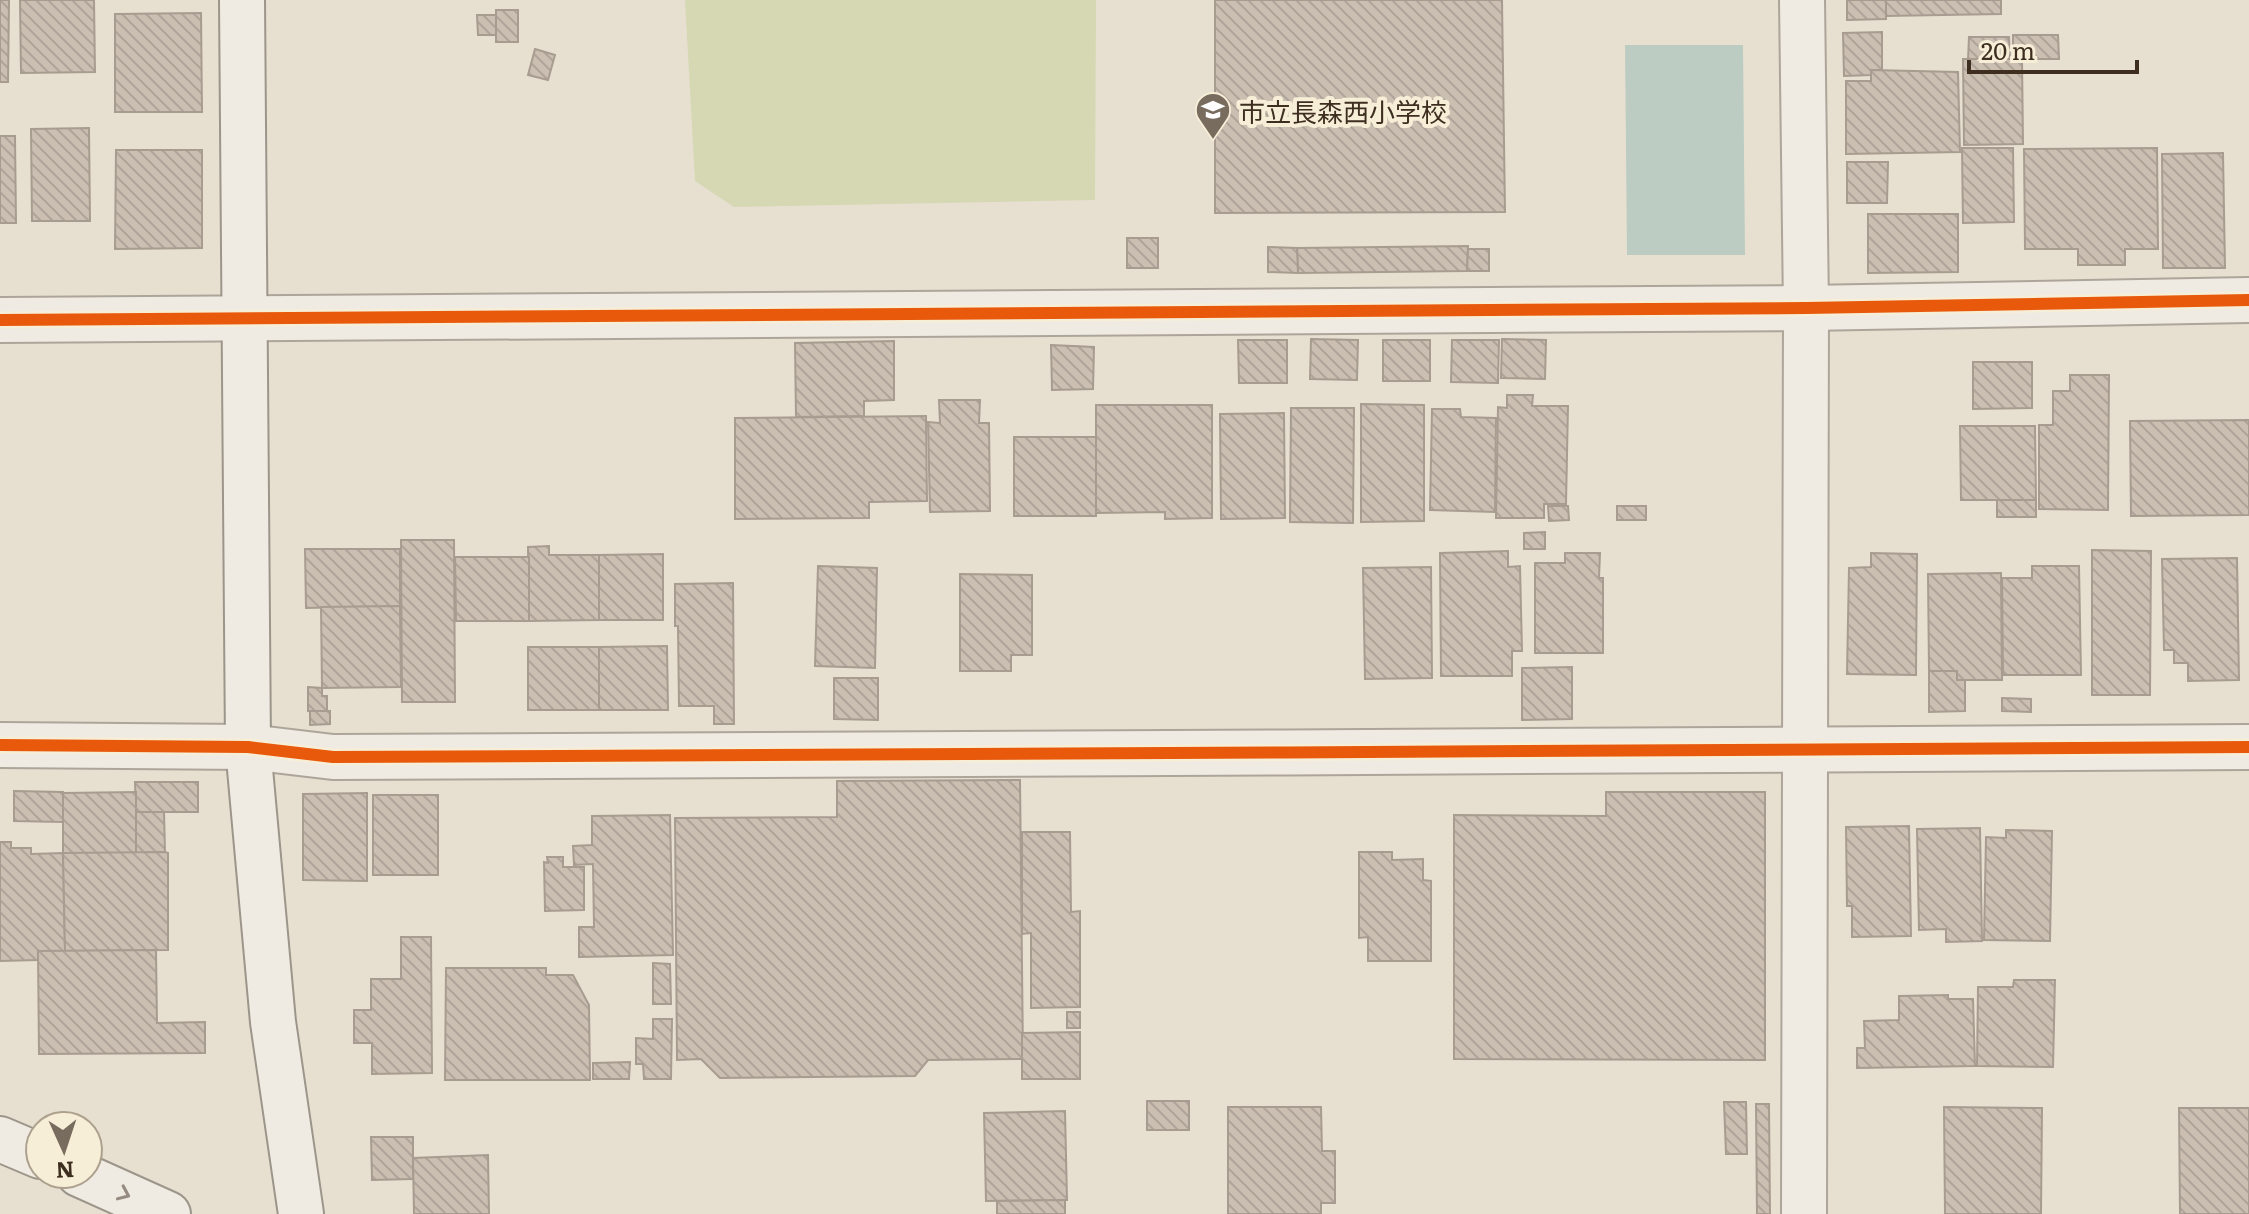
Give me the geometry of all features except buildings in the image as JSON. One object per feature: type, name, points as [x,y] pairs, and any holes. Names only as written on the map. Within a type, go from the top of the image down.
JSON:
[{"type":"street","points":[[242,0],[248,747],[273,1022],[301,1214]]},
{"type":"street","points":[[1802,0],[1806,308],[1804,1214]]},
{"type":"street","points":[[0,320],[1806,308],[2249,300]]},
{"type":"street","points":[[0,745],[248,747],[333,757],[921,757],[2249,747]]},
{"type":"street","points":[[0,1139],[24,1149]]},
{"type":"street","points":[[104,1185],[168,1214]]},
{"type":"green space","points":[[685,0],[1096,0],[1095,200],[734,207],[695,181]]},
{"type":"shaded area","points":[[1625,45],[1743,45],[1745,255],[1627,255]]},
{"type":"cycle path","points":[[0,320],[1806,308],[2249,300]]},
{"type":"cycle path","points":[[0,745],[248,747],[333,757],[2249,747]]},
{"type":"place","name":"市立長森西小学校","points":[[1213,141]]}]
